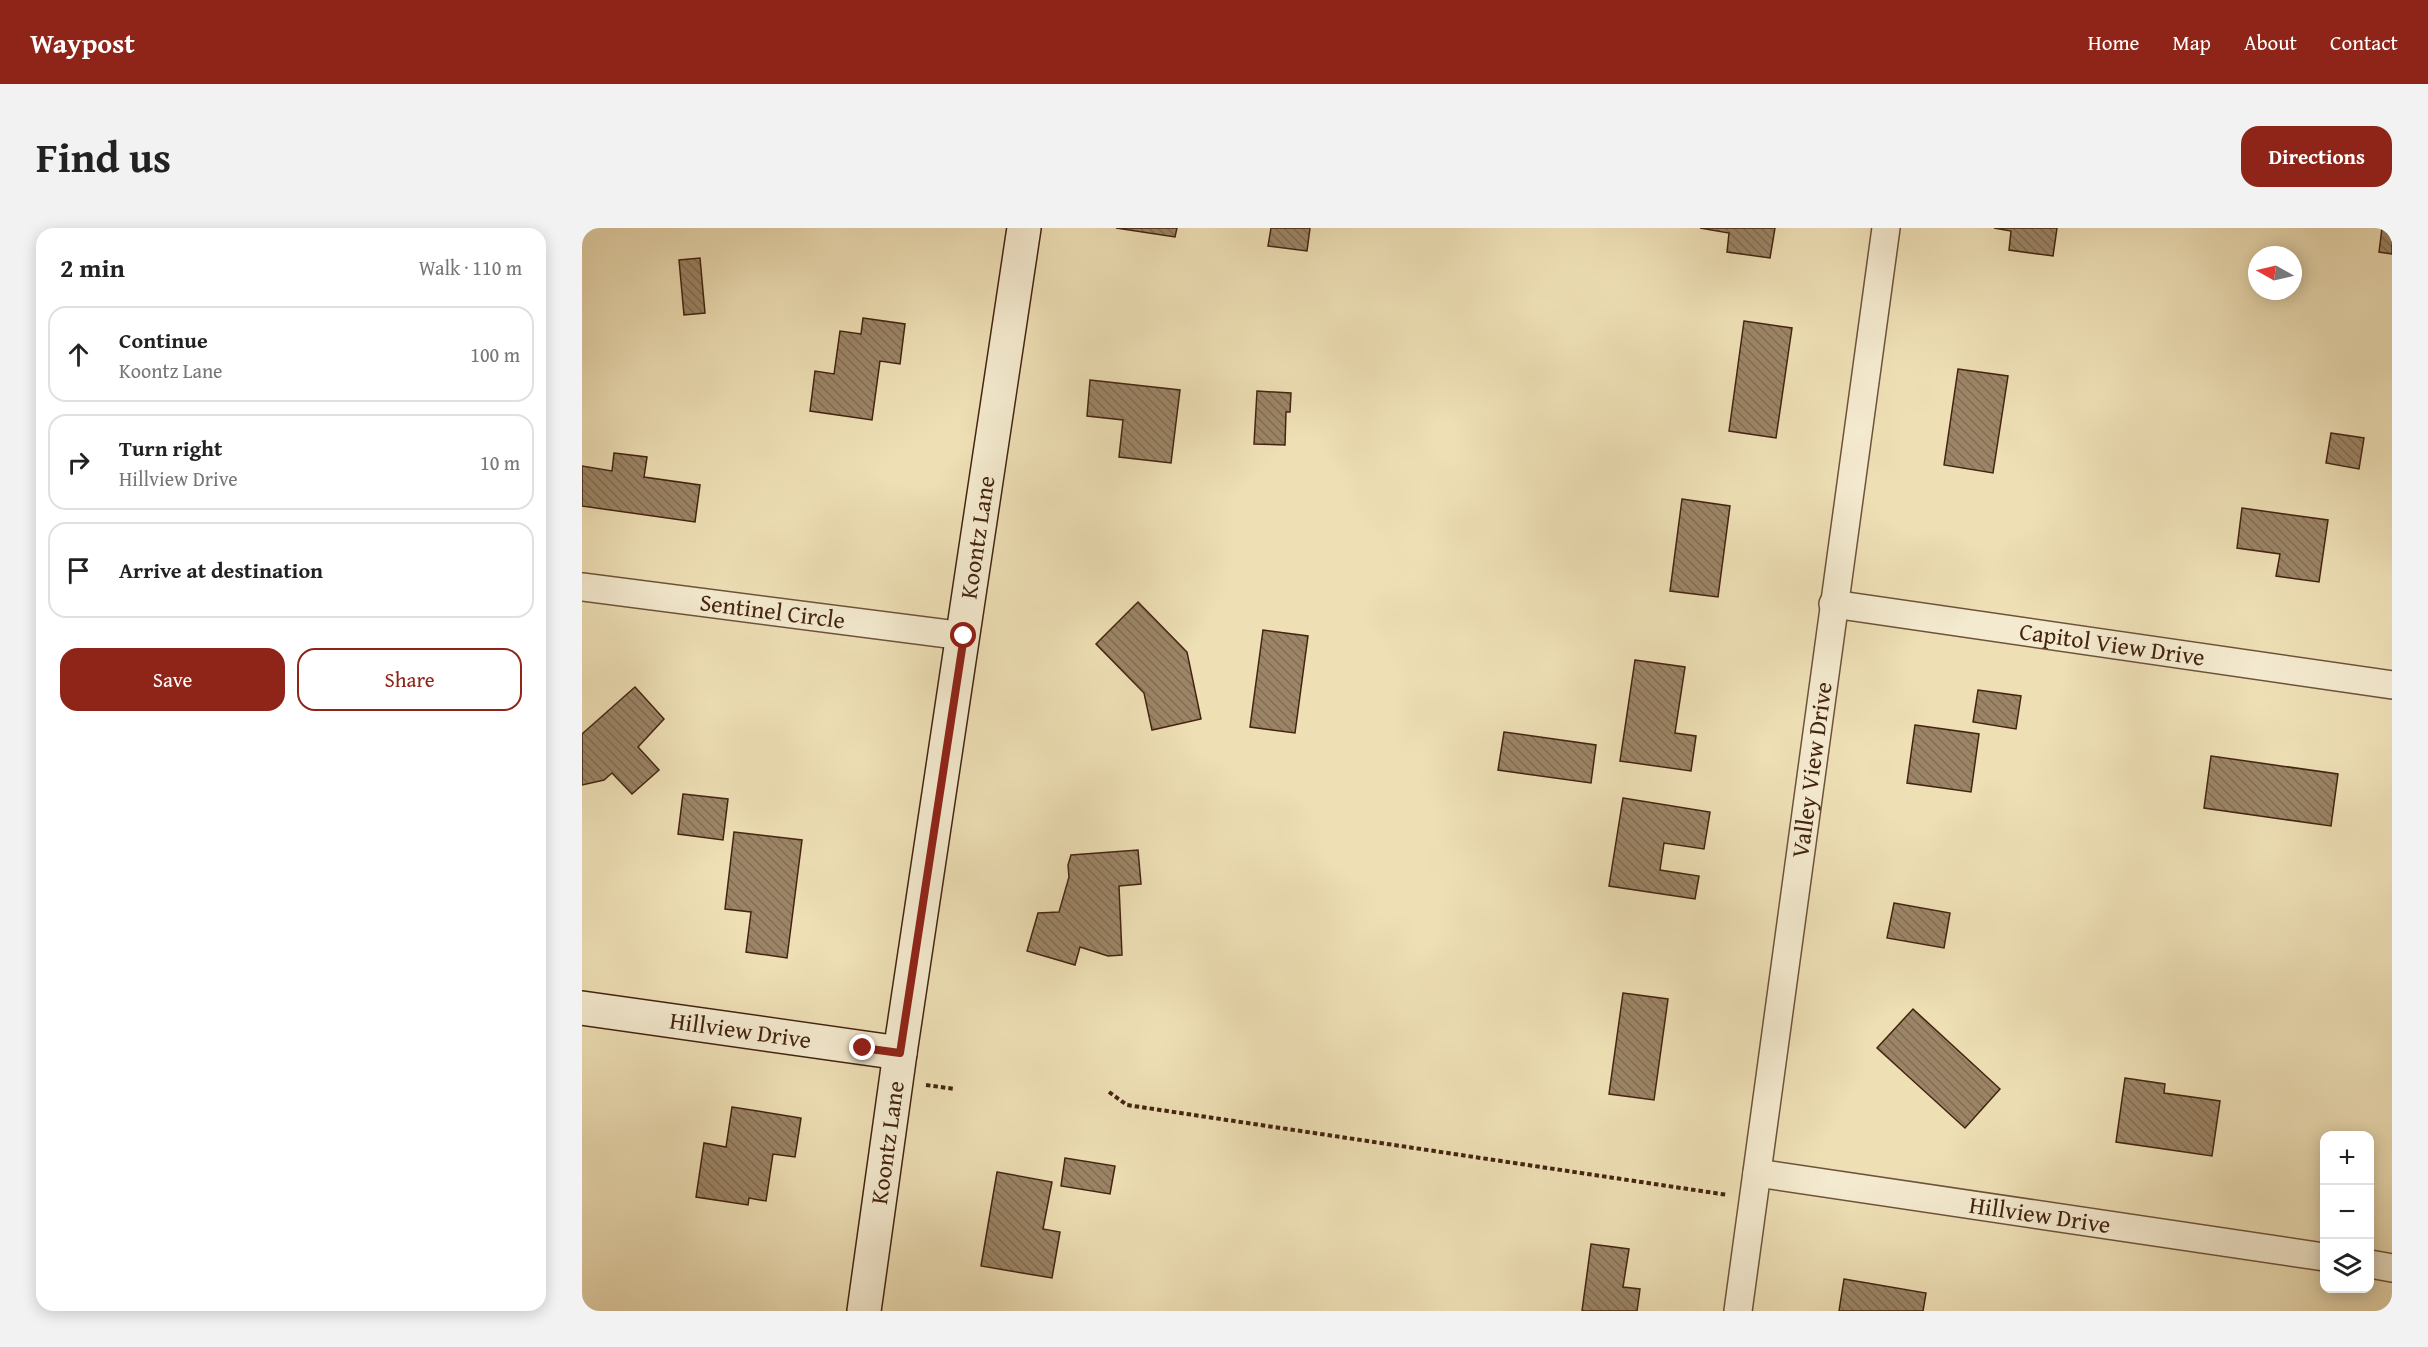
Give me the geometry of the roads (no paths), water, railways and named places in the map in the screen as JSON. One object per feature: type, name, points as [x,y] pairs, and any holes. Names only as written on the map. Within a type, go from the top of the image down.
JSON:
[{"type":"street","name":"Koontz Lane","points":[[864,1311],[900,1053],[1024,228]]},
{"type":"street","name":"Valley View Drive","points":[[1738,1311],[1886,228]]},
{"type":"street","name":"Sentinel Circle","points":[[582,587],[964,636]]},
{"type":"street","name":"Capitol View Drive","points":[[1833,604],[2392,685]]},
{"type":"street","name":"Hillview Drive","points":[[582,1008],[900,1053]]},
{"type":"street","name":"Hillview Drive","points":[[1755,1186],[2320,1256]]},
{"type":"street","points":[[2374,1265],[2392,1268]]}]
